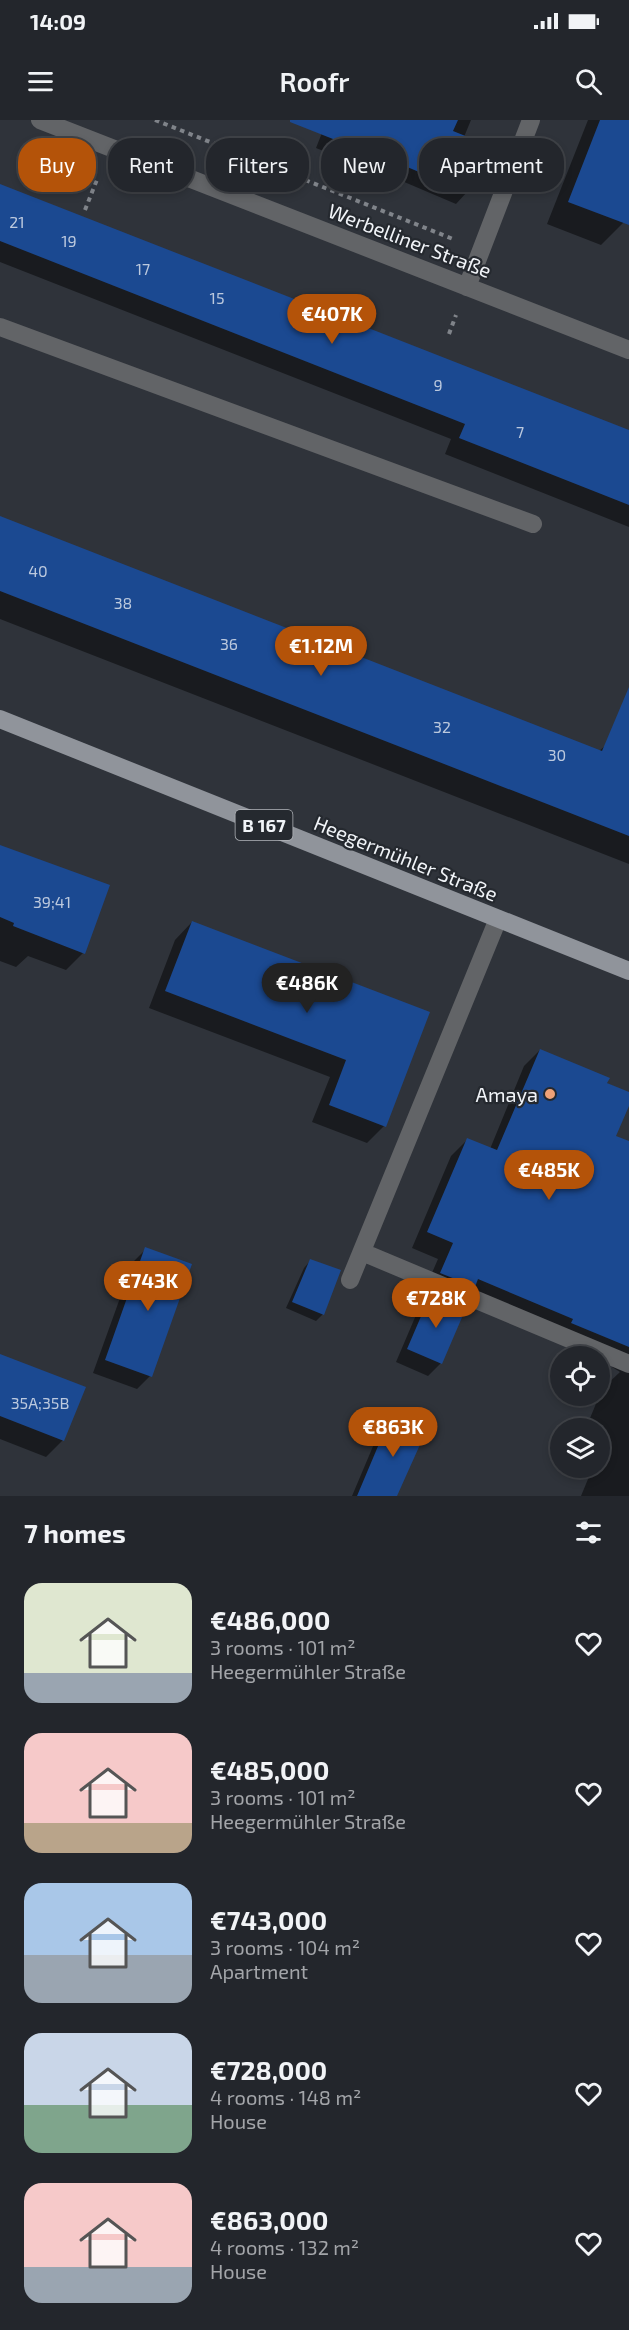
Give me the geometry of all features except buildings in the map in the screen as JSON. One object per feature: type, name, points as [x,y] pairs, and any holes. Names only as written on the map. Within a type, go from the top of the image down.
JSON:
[{"type":"main road","name":"Heegermühler Straße","points":[[0,719],[629,971]]},
{"type":"street","points":[[467,287],[531,120]]},
{"type":"street","name":"Werbelliner Straße","points":[[52,122],[108,148]]},
{"type":"street","name":"Werbelliner Straße","points":[[194,181],[629,351]]},
{"type":"street","points":[[0,327],[533,524]]},
{"type":"street","points":[[350,1280],[498,918]]},
{"type":"street","points":[[362,1252],[629,1364]]},
{"type":"path","points":[[155,120],[482,251]]},
{"type":"path","points":[[85,210],[108,151]]},
{"type":"place","name":"Amaya","points":[[550,1094]]}]
